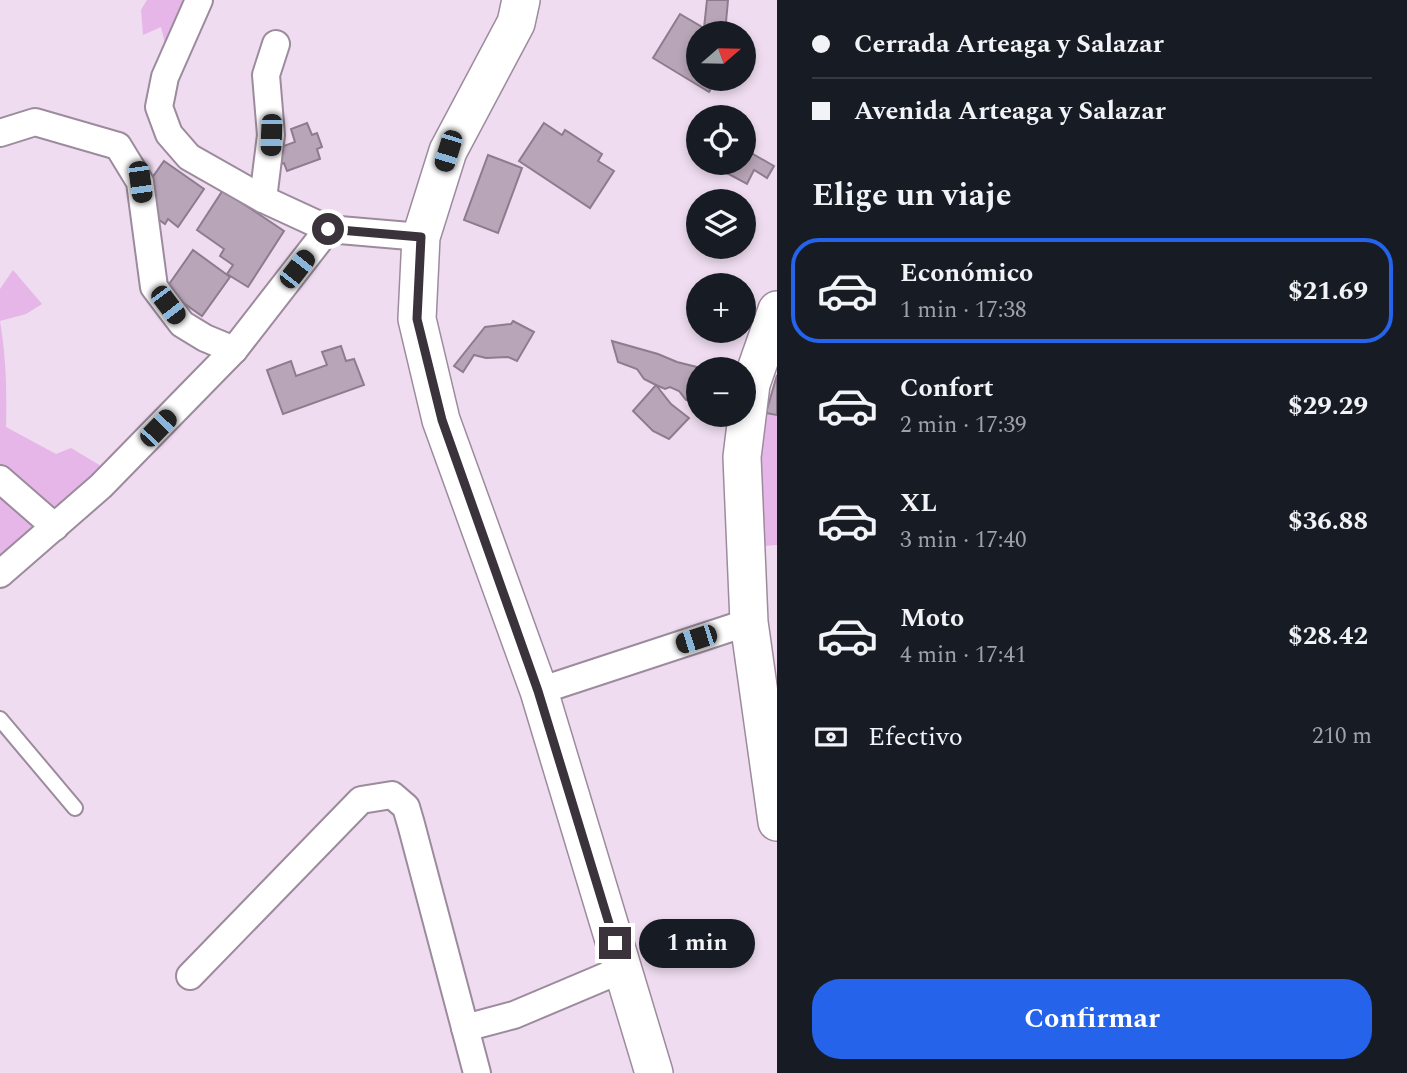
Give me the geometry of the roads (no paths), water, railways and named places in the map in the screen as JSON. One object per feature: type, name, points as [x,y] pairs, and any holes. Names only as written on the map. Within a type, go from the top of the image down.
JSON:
[{"type":"street","points":[[200,0],[165,77],[159,107],[169,134],[189,157],[263,199],[328,229],[421,237]]},
{"type":"street","points":[[521,0],[516,23],[448,151],[421,237],[417,319],[442,420],[538,691],[654,1073]]},
{"type":"street","points":[[263,199],[271,135],[266,75],[276,44]]},
{"type":"street","points":[[0,132],[35,122],[118,146],[140,182],[154,287],[182,324],[205,338],[234,350]]},
{"type":"street","points":[[0,574],[101,486],[234,350],[328,229]]},
{"type":"street","points":[[777,310],[751,384],[743,457],[749,622],[777,822]]},
{"type":"street","points":[[0,479],[55,527]]},
{"type":"street","points":[[538,691],[749,622]]},
{"type":"street","points":[[190,976],[361,800],[391,795],[406,807],[477,1073]]},
{"type":"street","points":[[465,1028],[514,1015],[623,969]]},
{"type":"lane","points":[[0,719],[75,808]]}]
